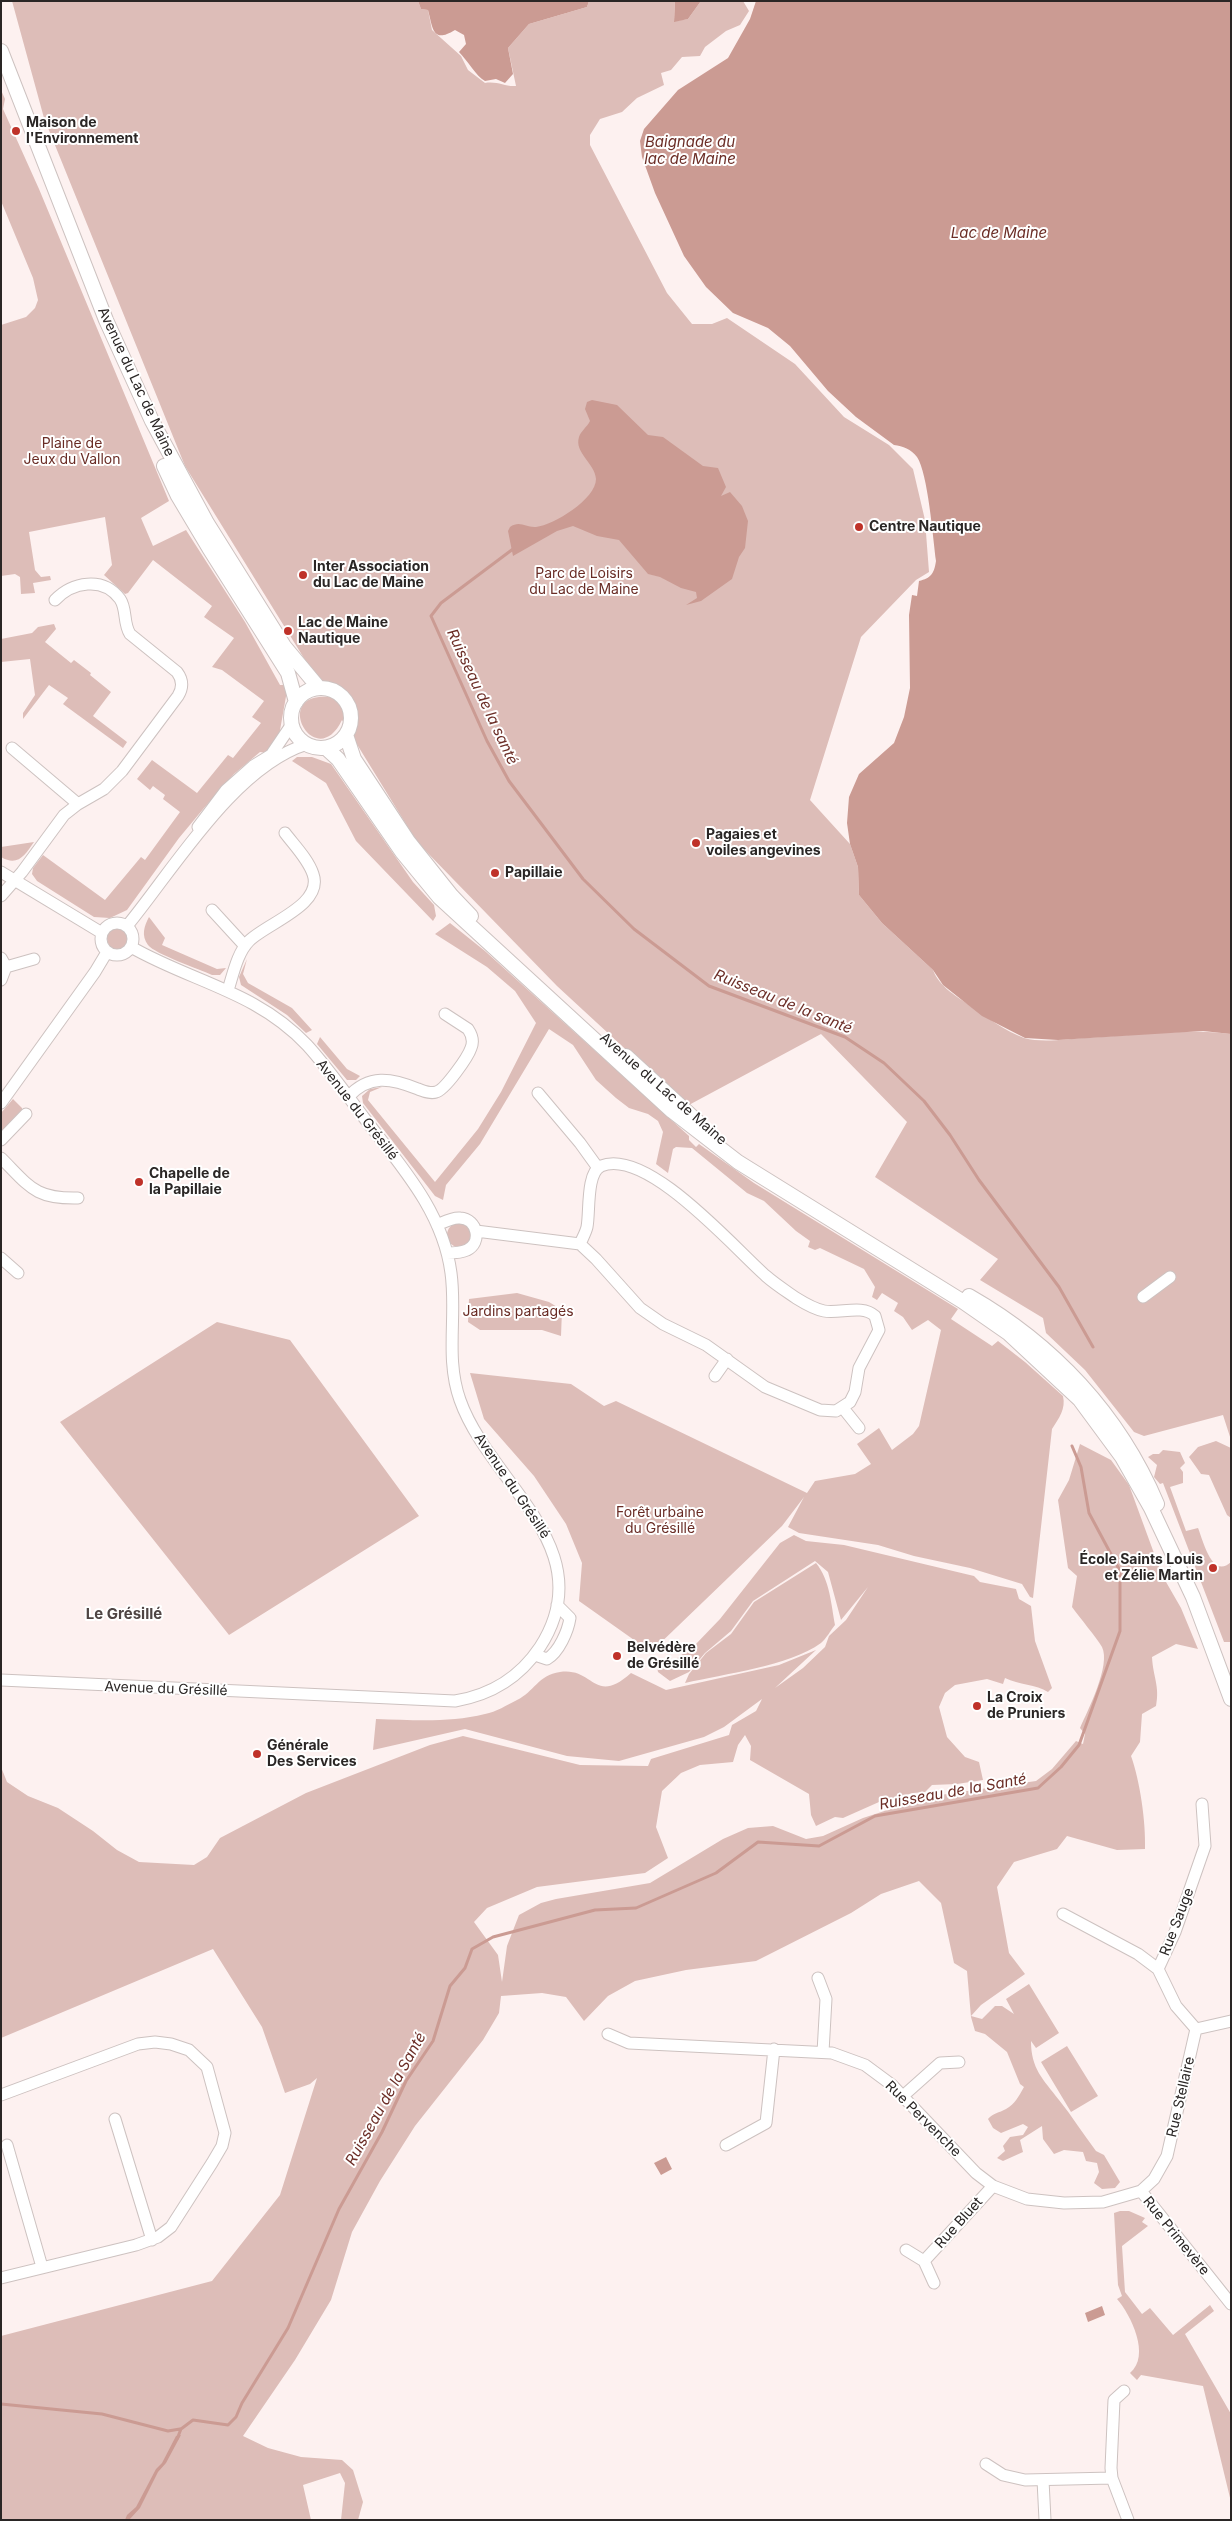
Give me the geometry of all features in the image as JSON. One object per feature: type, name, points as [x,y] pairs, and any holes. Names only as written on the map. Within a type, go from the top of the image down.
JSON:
[{"type":"street","name":"Avenue du Lac de Maine","points":[[1,51],[106,320],[152,421],[206,524],[284,646],[319,688]]},
{"type":"street","name":"Avenue du Lac de Maine","points":[[1,70],[88,293],[147,430],[178,496],[288,673],[296,702]]},
{"type":"street","points":[[1,896],[16,881],[59,821],[78,804],[104,789],[122,771],[178,696],[182,684],[177,672],[130,634],[125,626],[120,599],[102,585],[95,582],[71,588],[55,600]]},
{"type":"street","points":[[319,688],[336,692],[346,701],[351,720],[346,735],[339,742],[326,748],[307,744],[298,736],[292,724],[292,714],[296,702],[306,692],[319,688]]},
{"type":"street","points":[[127,926],[192,838],[216,801],[242,774],[271,755],[292,724]]},
{"type":"street","name":"Avenue du Lac de Maine","points":[[346,735],[354,759],[430,870],[460,904],[519,961],[718,1139],[869,1235],[996,1311],[1029,1335],[1088,1392],[1127,1455]]},
{"type":"street","points":[[192,838],[269,764],[287,751],[307,744]]},
{"type":"street","points":[[12,748],[78,804]]},
{"type":"street","name":"Avenue du Lac de Maine","points":[[326,748],[338,759],[402,852],[439,897],[672,1111],[738,1162],[962,1301],[1008,1333],[1080,1400],[1127,1455]]},
{"type":"street","points":[[228,990],[245,946],[258,934],[304,903],[314,888],[311,868],[285,833]]},
{"type":"street","points":[[1,872],[102,933]]},
{"type":"street","points":[[212,910],[245,946]]},
{"type":"street","points":[[119,922],[127,926],[132,933],[131,947],[120,955],[107,952],[101,943],[102,933],[110,924],[119,922]]},
{"type":"street","name":"Avenue du Grésillé","points":[[1,1680],[444,1702],[471,1698],[499,1686],[518,1673],[535,1655],[549,1630],[557,1604],[557,1568],[550,1543],[529,1508],[480,1440],[459,1398],[452,1366],[452,1293],[447,1253],[437,1224],[414,1184],[348,1097],[292,1030],[256,1004],[131,947]]},
{"type":"street","points":[[1,1103],[95,972],[107,952]]},
{"type":"street","points":[[1,980],[4,962],[34,959]]},
{"type":"street","points":[[348,1097],[362,1085],[384,1079],[398,1081],[428,1092],[435,1093],[443,1089],[467,1056],[472,1043],[468,1029],[445,1014]]},
{"type":"street","points":[[538,1094],[570,1130],[598,1168]]},
{"type":"street","points":[[1,1140],[26,1114]]},
{"type":"street","points":[[1,1158],[37,1192],[56,1199],[78,1198]]},
{"type":"street","points":[[476,1231],[580,1244],[640,1308],[663,1324],[727,1359],[765,1387],[785,1397],[826,1412],[843,1408],[853,1397],[859,1368],[877,1334],[879,1325],[875,1316],[868,1311],[825,1311],[808,1305],[767,1277],[670,1187],[653,1177],[628,1167],[611,1164],[598,1168],[592,1175],[587,1227],[580,1244]]},
{"type":"street","points":[[437,1224],[460,1218],[470,1222],[476,1231],[472,1247],[462,1252],[447,1253]]},
{"type":"street","points":[[1,1258],[18,1273]]},
{"type":"street","points":[[1143,1297],[1170,1276]]},
{"type":"street","points":[[715,1376],[727,1359]]},
{"type":"street","points":[[843,1408],[859,1428]]},
{"type":"street","points":[[1127,1455],[1193,1597],[1231,1699]]},
{"type":"street","points":[[535,1655],[547,1659],[553,1656],[566,1631],[570,1618],[557,1604]]},
{"type":"street","name":"Rue Sauge","points":[[1196,2029],[1176,2006],[1158,1968],[1175,1932],[1205,1846],[1202,1804]]},
{"type":"street","points":[[1062,1914],[1138,1954],[1158,1968]]},
{"type":"street","points":[[818,1978],[826,1999],[823,2052]]},
{"type":"street","points":[[1196,2029],[1231,2021]]},
{"type":"street","name":"Rue Stellaire","points":[[1141,2191],[1154,2179],[1167,2156],[1196,2029]]},
{"type":"street","name":"Rue Pervenche","points":[[608,2034],[629,2043],[832,2053],[864,2065],[892,2085],[976,2173],[993,2186],[1027,2199],[1064,2203],[1103,2202],[1141,2191]]},
{"type":"street","points":[[1,2095],[138,2044],[154,2042],[171,2044],[189,2050],[200,2058],[211,2076],[225,2133],[222,2146],[212,2163],[180,2215],[165,2233],[152,2240],[1,2278]]},
{"type":"street","points":[[726,2145],[766,2123],[774,2049]]},
{"type":"street","points":[[903,2096],[940,2064],[959,2062]]},
{"type":"street","points":[[115,2119],[152,2240]]},
{"type":"street","points":[[7,2145],[42,2267]]},
{"type":"street","name":"Rue Bluet","points":[[924,2261],[993,2186]]},
{"type":"street","name":"Rue Primevère","points":[[1141,2191],[1231,2304]]},
{"type":"street","name":"Rue Bluet","points":[[906,2250],[924,2261],[934,2283]]},
{"type":"street","points":[[1124,2391],[1114,2400],[1112,2478],[1128,2520]]},
{"type":"street","points":[[986,2464],[1003,2475],[1025,2480],[1112,2478]]},
{"type":"street","points":[[1043,2480],[1044,2520]]},
{"type":"green space","name":"Parc de Loisirs du Lac de Maine","points":[[12,1],[418,1],[421,9],[428,10],[432,30],[461,56],[468,70],[485,83],[516,86],[508,48],[529,24],[587,7],[589,1],[675,1],[674,21],[688,19],[701,1],[743,1],[749,11],[740,25],[726,31],[705,47],[700,56],[682,57],[671,70],[661,73],[664,85],[637,98],[622,112],[600,119],[590,135],[590,145],[667,293],[692,324],[712,324],[727,318],[795,364],[844,417],[889,445],[913,469],[925,520],[929,572],[916,580],[861,637],[810,800],[850,844],[858,867],[859,895],[882,923],[933,970],[940,982],[950,991],[1010,1032],[1024,1038],[1046,1040],[1176,1032],[1231,1034],[1231,1440],[1223,1415],[1144,1436],[1134,1432],[1085,1370],[1046,1333],[1043,1318],[980,1280],[998,1259],[875,1177],[907,1122],[821,1034],[687,1106],[557,986],[417,842],[342,720],[332,734],[321,739],[311,735],[304,727],[300,717],[302,706],[311,699],[328,697],[185,466],[44,118]]},
{"type":"green space","name":"Plaine de Jeux du Vallon","points":[[1,90],[5,99],[3,109],[39,189],[169,501],[141,518],[153,546],[186,530],[245,622],[280,685],[288,685],[279,736],[267,753],[260,752],[234,774],[179,838],[127,910],[110,918],[94,917],[37,881],[32,874],[33,868],[43,855],[105,900],[141,857],[145,860],[180,812],[163,799],[165,795],[153,786],[150,790],[137,779],[152,760],[197,793],[228,755],[233,758],[261,723],[252,717],[264,701],[222,670],[212,667],[234,638],[204,617],[212,606],[153,560],[128,593],[125,594],[104,575],[112,565],[105,517],[29,532],[35,570],[41,577],[50,576],[51,580],[33,583],[35,593],[21,594],[20,577],[15,574],[1,576],[1,325],[26,317],[35,308],[38,300],[33,278],[1,201]]},
{"type":"green space","points":[[54,624],[56,629],[45,642],[71,663],[74,660],[111,692],[93,716],[127,742],[123,748],[63,704],[68,698],[49,685],[23,719],[23,713],[35,695],[30,659],[1,662],[1,639],[32,633],[38,627]]},
{"type":"green space","points":[[297,757],[312,757],[331,764],[413,882],[434,905],[436,916],[433,921],[356,841],[326,783],[292,761]]},
{"type":"green space","points":[[34,842],[24,855],[17,860],[12,861],[1,857],[1,847]]},
{"type":"green space","points":[[149,917],[165,938],[162,945],[217,969],[226,968],[220,975],[212,975],[152,949],[146,942],[144,935]]},
{"type":"green space","name":"Forêt urbaine du Grésillé","points":[[450,923],[485,951],[689,1136],[689,1140],[696,1147],[699,1144],[754,1183],[958,1309],[951,1319],[992,1346],[998,1341],[1063,1396],[1063,1409],[1052,1429],[1033,1598],[1030,1597],[1022,1584],[970,1568],[914,1556],[878,1545],[799,1533],[788,1527],[804,1497],[782,1526],[651,1652],[579,1601],[582,1563],[566,1524],[534,1476],[484,1419],[470,1373],[571,1384],[604,1406],[616,1401],[807,1493],[815,1481],[855,1474],[871,1464],[857,1444],[879,1428],[892,1450],[913,1434],[919,1426],[941,1330],[928,1320],[912,1330],[903,1317],[894,1311],[898,1303],[882,1293],[877,1300],[872,1297],[875,1287],[864,1269],[820,1248],[815,1250],[808,1247],[810,1241],[796,1231],[764,1201],[747,1193],[692,1148],[676,1147],[673,1149],[668,1173],[656,1164],[663,1132],[658,1121],[648,1114],[629,1108],[616,1098],[596,1080],[573,1045],[549,1029],[480,1144],[446,1185],[443,1200],[435,1196],[363,1103],[362,1096],[370,1089],[382,1087],[370,1092],[368,1100],[435,1182],[478,1129],[501,1092],[536,1023],[515,991],[487,967],[435,934]]},
{"type":"green space","points":[[119,926],[127,930],[131,938],[127,946],[119,950],[111,946],[107,938],[111,930]]},
{"type":"green space","points":[[247,959],[243,974],[248,983],[292,1008],[312,1030],[306,1033],[287,1015],[241,985],[239,977]]},
{"type":"green space","points":[[320,1037],[347,1069],[360,1076],[356,1080],[347,1080],[317,1044]]},
{"type":"green space","points":[[13,1099],[22,1108],[22,1114],[1,1137],[1,1113]]},
{"type":"green space","points":[[459,1223],[468,1226],[471,1235],[468,1244],[459,1247],[450,1244],[447,1235],[450,1226]]},
{"type":"green space","name":"Jardins partagés","points":[[517,1293],[549,1302],[562,1310],[561,1336],[542,1330],[480,1330],[468,1322],[469,1299]]},
{"type":"green space","points":[[217,1322],[290,1340],[419,1516],[229,1635],[60,1422]]},
{"type":"green space","points":[[1216,1441],[1231,1448],[1231,1518],[1227,1515],[1209,1475],[1201,1474],[1189,1457],[1198,1447]]},
{"type":"green space","points":[[1080,1444],[1111,1460],[1129,1485],[1162,1575],[1181,1608],[1198,1649],[1176,1644],[1152,1657],[1157,1687],[1156,1706],[1142,1714],[1140,1742],[1131,1756],[1142,1802],[1145,1849],[1117,1850],[1067,1836],[1057,1849],[1014,1862],[997,1887],[1009,1953],[1025,1974],[981,2005],[971,2016],[982,2019],[995,2006],[1002,2006],[1014,2014],[1006,1999],[1029,1984],[1059,2033],[1036,2048],[1031,2041],[1033,2059],[1043,2079],[1096,2151],[1104,2155],[1120,2182],[1115,2188],[1102,2189],[1094,2183],[1099,2172],[1097,2163],[1086,2161],[1083,2152],[1064,2150],[1054,2154],[1043,2139],[1042,2126],[1020,2140],[1023,2152],[1003,2161],[997,2158],[1005,2151],[1003,2146],[1010,2137],[1023,2135],[1028,2127],[1023,2124],[1001,2133],[993,2128],[988,2119],[1012,2105],[1024,2087],[1020,2084],[1007,2052],[985,2034],[975,2031],[971,2017],[967,1971],[954,1963],[941,1903],[919,1881],[881,1894],[851,1913],[756,1961],[686,1970],[635,1981],[608,1996],[584,2021],[566,1997],[542,1993],[501,1996],[499,2013],[483,2040],[415,2126],[380,2181],[352,2232],[331,2300],[295,2360],[243,2436],[268,2448],[301,2457],[342,2460],[353,2470],[363,2502],[358,2520],[341,2520],[345,2483],[340,2473],[303,2485],[311,2520],[1,2520],[1,2336],[212,2281],[280,2195],[317,2078],[310,2084],[285,2093],[262,2027],[213,1949],[1,2038],[1,1767],[7,1782],[28,1796],[58,1808],[93,1831],[117,1850],[139,1862],[194,1865],[207,1857],[220,1838],[306,1793],[430,1745],[463,1736],[580,1765],[648,1766],[651,1759],[729,1735],[732,1725],[756,1711],[762,1699],[724,1727],[704,1737],[619,1761],[567,1756],[465,1729],[373,1750],[376,1719],[444,1720],[489,1713],[523,1697],[541,1680],[560,1672],[571,1672],[580,1675],[601,1686],[609,1686],[619,1682],[631,1673],[666,1690],[779,1665],[816,1650],[775,1688],[803,1668],[825,1647],[829,1636],[846,1620],[868,1587],[841,1620],[828,1572],[815,1561],[753,1601],[731,1631],[705,1653],[689,1672],[670,1681],[658,1672],[656,1662],[676,1659],[695,1645],[720,1619],[780,1543],[794,1535],[806,1541],[844,1545],[974,1576],[980,1582],[1016,1589],[1019,1599],[1031,1606],[1035,1641],[1052,1688],[1048,1692],[1038,1687],[1005,1678],[1003,1684],[987,1679],[955,1685],[945,1693],[939,1707],[947,1737],[965,1757],[979,1762],[983,1780],[932,1785],[925,1792],[913,1793],[879,1802],[843,1818],[835,1817],[816,1826],[811,1815],[809,1794],[750,1760],[751,1746],[745,1735],[738,1745],[733,1762],[700,1765],[681,1773],[662,1791],[656,1827],[668,1858],[645,1873],[537,1887],[487,1908],[474,1922],[498,1955],[502,1982],[507,1946],[519,1915],[541,1903],[650,1883],[723,1839],[748,1828],[773,1826],[806,1839],[823,1836],[863,1818],[915,1801],[940,1795],[1036,1781],[1052,1769],[1076,1741],[1083,1744],[1085,1734],[1080,1728],[1101,1676],[1104,1655],[1102,1647],[1072,1607],[1077,1576],[1068,1568],[1058,1500],[1069,1480]]},
{"type":"green space","points":[[1163,1450],[1180,1452],[1185,1463],[1180,1468],[1183,1472],[1183,1483],[1170,1487],[1186,1531],[1198,1528],[1209,1556],[1219,1566],[1224,1566],[1231,1562],[1231,1642],[1224,1642],[1163,1483],[1160,1484],[1154,1477],[1157,1465],[1148,1457],[1153,1454],[1159,1454]]},
{"type":"green space","points":[[816,1563],[827,1585],[835,1625],[821,1643],[792,1658],[685,1683],[689,1674],[706,1653],[731,1634],[754,1602]]},
{"type":"green space","points":[[1067,2046],[1098,2096],[1071,2112],[1041,2062]]},
{"type":"green space","points":[[1129,2211],[1145,2218],[1142,2222],[1148,2226],[1122,2246],[1125,2292],[1142,2314],[1150,2308],[1173,2335],[1210,2305],[1214,2311],[1185,2334],[1231,2414],[1231,2502],[1203,2386],[1141,2375],[1137,2380],[1130,2373],[1136,2366],[1139,2357],[1139,2346],[1133,2325],[1117,2299],[1122,2296],[1118,2285],[1114,2213]]},
{"type":"water","points":[[418,1],[589,1],[587,7],[529,24],[508,48],[513,74],[505,83],[496,79],[485,81],[478,76],[459,52],[466,44],[464,35],[455,30],[447,34],[438,35],[433,28],[428,10],[421,9]]},
{"type":"water","points":[[675,1],[701,1],[688,19],[674,22]]},
{"type":"water","name":"Lac de Maine","points":[[756,1],[1231,1],[1231,1034],[1203,1031],[1058,1040],[1025,1038],[982,1016],[943,985],[933,970],[882,923],[859,895],[858,867],[850,844],[847,823],[849,797],[859,774],[894,743],[904,717],[910,688],[909,615],[912,595],[917,596],[919,581],[931,575],[936,561],[927,491],[921,465],[912,452],[904,447],[894,445],[856,417],[828,391],[790,346],[768,328],[733,313],[706,287],[684,256],[655,193],[642,157],[640,141],[644,129],[678,90],[728,58],[750,19]]},
{"type":"water","points":[[592,400],[617,405],[648,435],[663,437],[703,466],[718,468],[726,487],[721,496],[730,492],[742,506],[748,521],[745,548],[739,557],[732,579],[701,601],[686,605],[697,598],[696,592],[681,588],[660,577],[648,574],[619,540],[597,536],[573,526],[557,531],[513,556],[508,531],[510,527],[520,524],[536,527],[553,521],[573,510],[589,495],[594,487],[595,473],[579,448],[578,443],[580,435],[590,421],[585,409],[587,402]]},
{"type":"water","points":[[666,2157],[672,2169],[661,2175],[654,2163]]},
{"type":"water","points":[[1102,2306],[1105,2315],[1088,2322],[1085,2313]]},
{"type":"water","points":[[181,2435],[166,2463],[158,2472],[140,2508],[129,2520],[125,2520],[127,2515],[136,2507],[176,2436]]},
{"type":"waterway","name":"Ruisseau de la santé","points":[[513,549],[441,603],[431,616],[487,741],[509,781],[583,879],[634,929],[709,986],[845,1037],[884,1063],[924,1101],[950,1135],[979,1180],[1059,1287],[1093,1347]]},
{"type":"waterway","name":"Ruisseau de la Santé","points":[[177,2439],[181,2429],[193,2420],[228,2425],[236,2417],[242,2403],[288,2328],[339,2209],[382,2132],[406,2081],[433,2041],[450,1986],[465,1968],[472,1949],[493,1937],[595,1910],[636,1908],[716,1873],[758,1842],[819,1846],[875,1816],[1038,1788],[1061,1767],[1079,1745],[1120,1631],[1120,1571],[1089,1513],[1081,1467],[1072,1446]]},
{"type":"waterway","points":[[1,2404],[102,2414],[168,2431],[180,2429]]},
{"type":"place","name":"Maison de l'Environnement","points":[[16,131]]},
{"type":"place","name":"Centre Nautique","points":[[859,527]]},
{"type":"place","name":"Inter Association du Lac de Maine","points":[[303,575]]},
{"type":"place","name":"Lac de Maine Nautique","points":[[288,631]]},
{"type":"place","name":"Pagaies et voiles angevines","points":[[696,843]]},
{"type":"place","name":"Papillaie","points":[[495,873]]},
{"type":"place","name":"Chapelle de la Papillaie","points":[[139,1182]]},
{"type":"place","name":"École Saints Louis et Zélie Martin","points":[[1213,1568]]},
{"type":"place","name":"Belvédère de Grésillé","points":[[617,1656]]},
{"type":"place","name":"La Croix de Pruniers","points":[[977,1706]]},
{"type":"place","name":"Générale Des Services","points":[[257,1754]]},
{"type":"district","name":"Le Grésillé","points":[[124,1614]]},
{"type":"water label","name":"Baignade du lac de Maine","points":[[690,150]]}]
